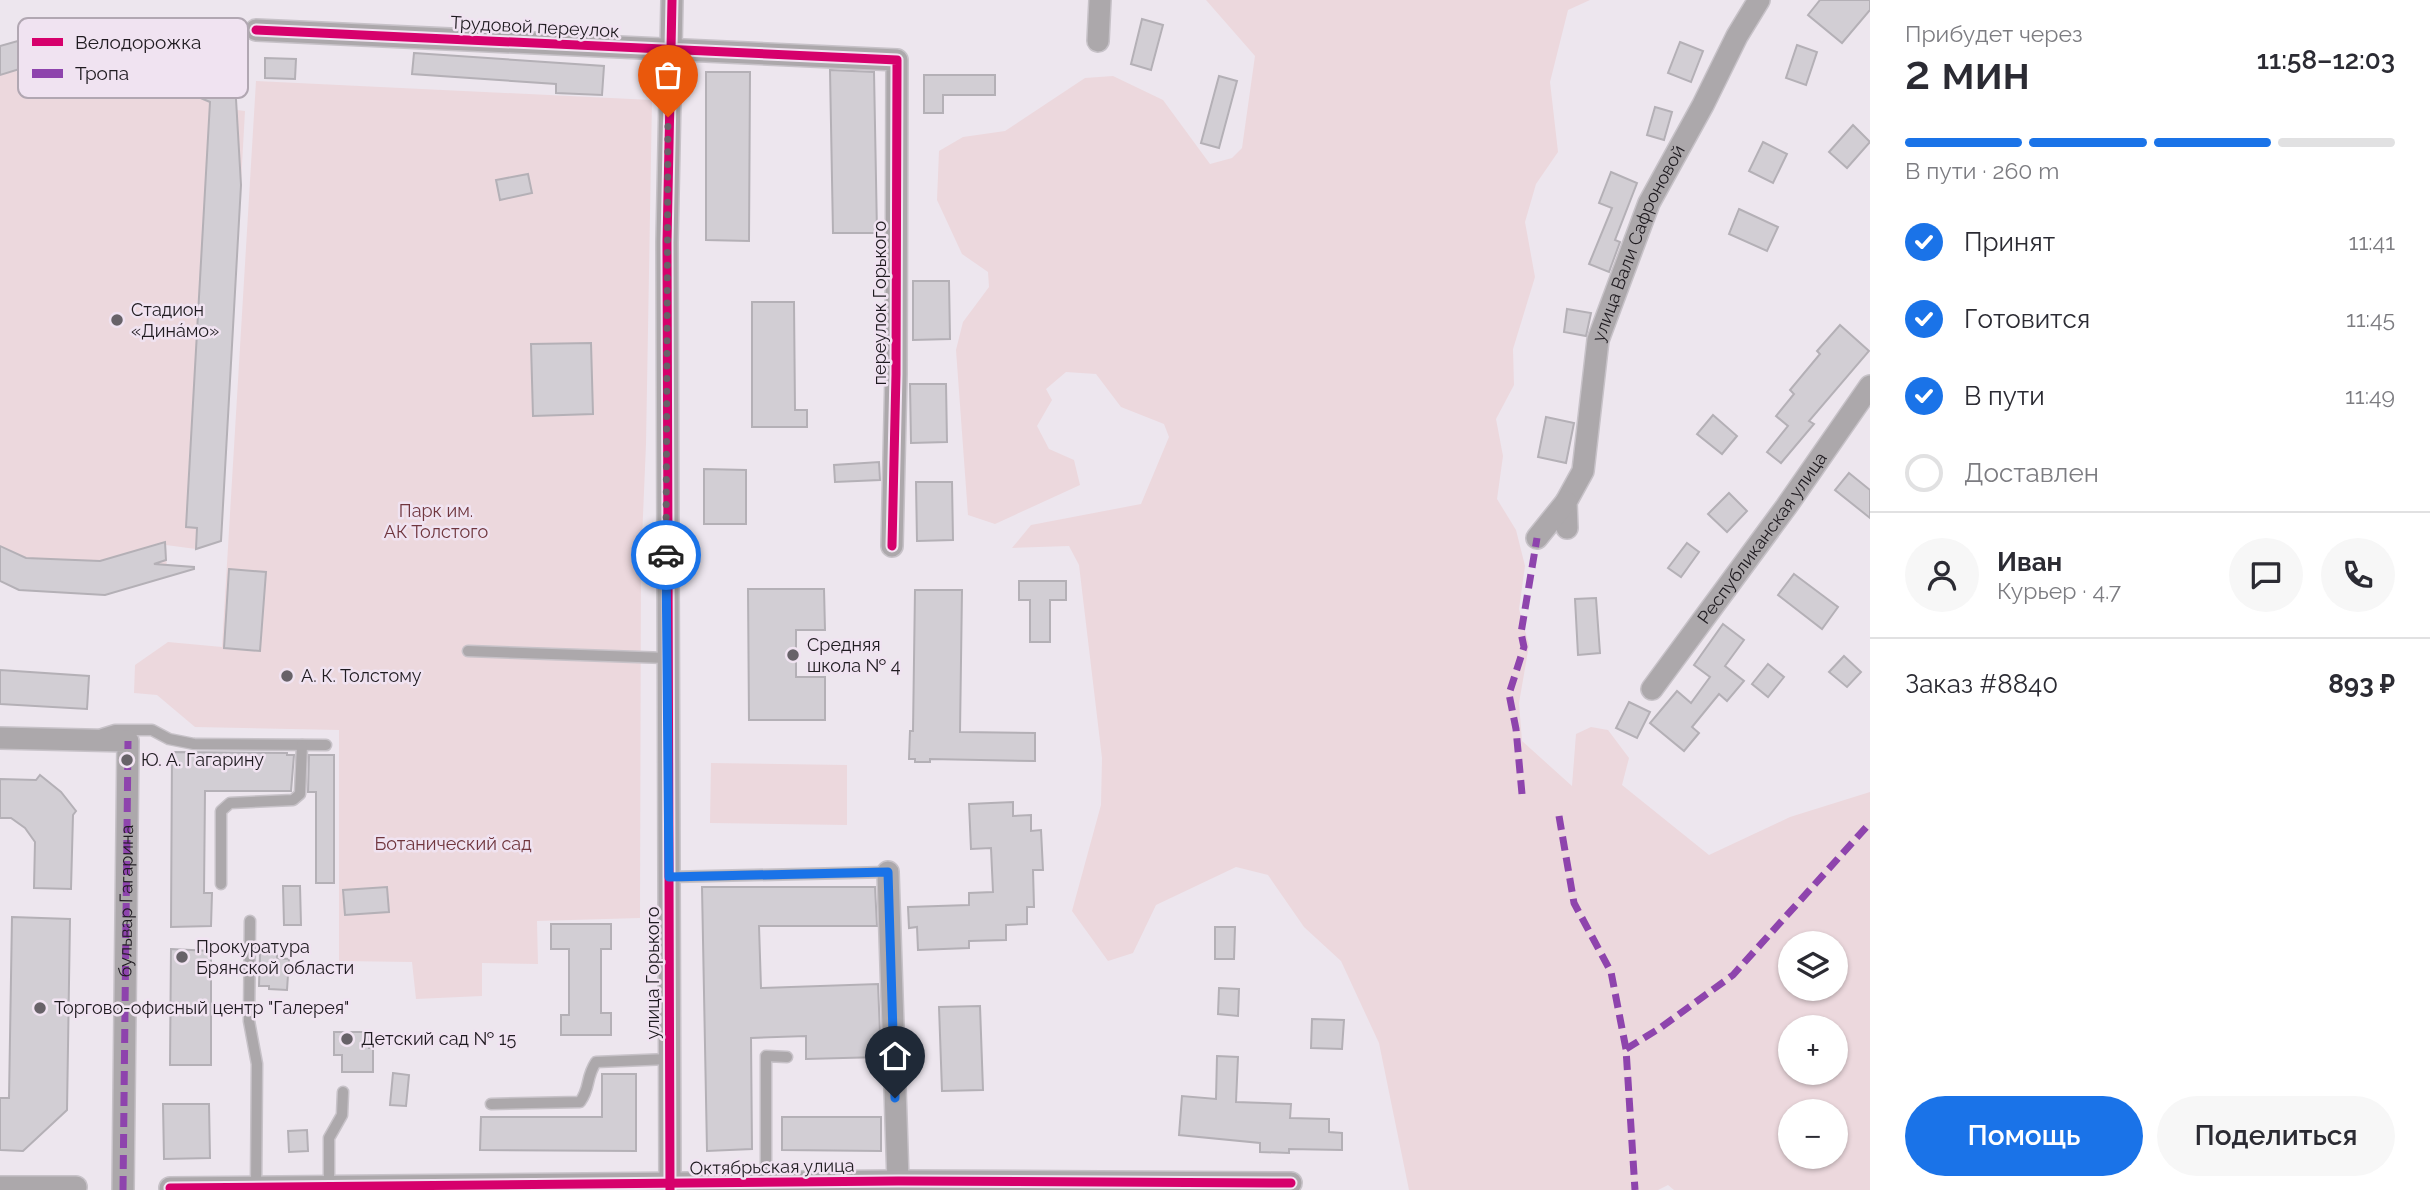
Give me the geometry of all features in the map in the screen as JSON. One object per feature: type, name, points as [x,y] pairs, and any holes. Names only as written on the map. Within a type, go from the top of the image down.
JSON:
[{"type":"street","name":"улица Горького","points":[[670,1187],[667,284],[669,50],[672,0]]},
{"type":"street","points":[[1098,41],[1100,0]]},
{"type":"street","name":"улица Вали Сафроновой","points":[[1537,538],[1566,502],[1583,471],[1598,340],[1649,203],[1737,36],[1759,0]]},
{"type":"street","name":"Трудовой переулок","points":[[256,30],[897,60]]},
{"type":"street","name":"переулок Горького","points":[[892,546],[896,374],[897,60]]},
{"type":"street","name":"Республиканская улица","points":[[1652,688],[1786,507],[1869,388]]},
{"type":"street","points":[[1566,502],[1567,528]]},
{"type":"street","name":"бульвар Гагарина","points":[[0,738],[128,741],[122,1190]]},
{"type":"street","points":[[888,872],[898,1181]]},
{"type":"street","name":"Октябрьская улица","points":[[170,1188],[670,1187],[766,1182],[898,1181],[1291,1183]]},
{"type":"street","points":[[0,1187],[76,1187]]},
{"type":"lane","points":[[468,651],[667,658]]},
{"type":"lane","points":[[83,740],[115,730],[152,730],[169,739],[194,744],[326,745]]},
{"type":"lane","points":[[221,884],[221,811],[230,803],[293,800],[300,793],[302,745]]},
{"type":"lane","points":[[669,877],[888,872]]},
{"type":"lane","points":[[250,920],[249,1021],[257,1063],[256,1188]]},
{"type":"lane","points":[[766,1182],[766,1056],[787,1056]]},
{"type":"lane","points":[[491,1104],[580,1102],[587,1093],[588,1074],[596,1062],[669,1059]]},
{"type":"lane","points":[[329,1188],[329,1138],[342,1115],[344,1092]]},
{"type":"green space","points":[[1206,0],[1590,0],[1568,10],[1550,82],[1558,152],[1536,184],[1525,222],[1535,277],[1513,349],[1514,385],[1496,419],[1503,456],[1497,499],[1516,530],[1525,566],[1519,609],[1529,645],[1519,703],[1522,741],[1572,786],[1576,734],[1591,727],[1608,730],[1629,758],[1622,785],[1709,855],[1790,817],[1870,792],[1870,1190],[1674,1190],[1668,1185],[1658,1190],[1409,1190],[1379,1043],[1341,961],[1304,927],[1268,875],[1236,867],[1156,905],[1133,953],[1108,961],[1072,911],[1101,805],[1102,758],[1079,565],[1069,546],[1012,548],[1031,525],[1141,504],[1169,437],[1164,424],[1121,407],[1096,374],[1066,372],[1046,389],[1052,400],[1037,426],[1049,449],[1074,460],[1080,485],[995,524],[968,515],[956,350],[963,322],[989,287],[988,272],[962,254],[937,200],[939,151],[963,137],[1005,131],[1085,78],[1113,76],[1163,100],[1210,164],[1232,158],[1242,148],[1255,56]]},
{"type":"green space","name":"Стадион «Дина́мо»","points":[[18,41],[18,98],[236,98],[237,110],[245,111],[221,541],[196,549],[166,545],[167,577],[105,595],[19,590],[0,581],[0,46]]},
{"type":"green space","name":"Парк им. АК Толстого","points":[[256,81],[652,100],[646,444],[641,563],[640,918],[537,921],[538,964],[482,963],[482,996],[416,999],[412,962],[339,961],[339,730],[195,727],[157,695],[134,693],[135,665],[168,642],[222,647]]},
{"type":"green space","points":[[711,763],[847,765],[847,825],[710,823]]},
{"type":"building","points":[[1820,0],[1870,0],[1870,10],[1842,43],[1808,15]]},
{"type":"building","points":[[1142,19],[1163,25],[1151,70],[1131,64]]},
{"type":"building","points":[[18,41],[18,69],[0,75],[0,46]]},
{"type":"building","points":[[1680,42],[1703,51],[1691,82],[1668,73]]},
{"type":"building","points":[[1797,45],[1817,52],[1806,85],[1786,78]]},
{"type":"building","points":[[414,53],[604,66],[602,95],[556,93],[556,84],[412,74]]},
{"type":"building","points":[[265,58],[296,59],[295,79],[265,78]]},
{"type":"building","points":[[830,70],[874,72],[877,233],[833,233]]},
{"type":"building","points":[[706,72],[750,72],[749,241],[706,240]]},
{"type":"building","points":[[924,75],[995,75],[995,95],[943,95],[943,113],[924,113]]},
{"type":"building","points":[[1219,76],[1237,81],[1219,148],[1201,143]]},
{"type":"building","points":[[201,98],[236,98],[241,185],[221,541],[196,549],[197,528],[186,527],[210,102]]},
{"type":"building","points":[[1655,107],[1672,112],[1664,140],[1647,135]]},
{"type":"building","points":[[1853,125],[1870,142],[1847,168],[1829,152]]},
{"type":"building","points":[[1763,142],[1787,154],[1773,183],[1749,171]]},
{"type":"building","points":[[1611,172],[1637,183],[1615,240],[1620,242],[1609,272],[1589,264],[1612,208],[1599,203]]},
{"type":"building","points":[[528,174],[532,193],[500,200],[496,180]]},
{"type":"building","points":[[1739,209],[1778,227],[1767,251],[1729,234]]},
{"type":"building","points":[[913,281],[949,281],[950,339],[913,340]]},
{"type":"building","points":[[752,302],[794,302],[795,410],[807,410],[807,427],[752,427]]},
{"type":"building","points":[[1567,309],[1591,313],[1586,336],[1564,332]]},
{"type":"building","points":[[1840,325],[1869,351],[1809,421],[1814,424],[1781,463],[1767,452],[1788,426],[1776,416],[1794,394],[1790,390],[1820,354],[1817,351]]},
{"type":"building","points":[[591,343],[593,414],[533,416],[531,344]]},
{"type":"building","points":[[910,384],[946,384],[947,442],[911,443]]},
{"type":"building","points":[[1713,415],[1737,436],[1722,454],[1697,434]]},
{"type":"building","points":[[1546,417],[1574,423],[1566,463],[1538,457]]},
{"type":"building","points":[[879,462],[880,480],[835,482],[834,465]]},
{"type":"building","points":[[704,469],[746,470],[746,524],[704,524]]},
{"type":"building","points":[[1849,473],[1870,490],[1870,518],[1835,490]]},
{"type":"building","points":[[916,482],[952,482],[953,540],[917,541]]},
{"type":"building","points":[[1729,493],[1747,511],[1727,532],[1708,514]]},
{"type":"building","points":[[165,542],[166,560],[154,564],[194,569],[105,595],[19,590],[0,581],[0,546],[26,558],[100,561]]},
{"type":"building","points":[[1687,543],[1699,552],[1681,577],[1668,568]]},
{"type":"building","points":[[229,569],[266,572],[260,651],[224,648]]},
{"type":"building","points":[[1794,574],[1838,607],[1822,629],[1778,595]]},
{"type":"building","points":[[1019,581],[1066,581],[1066,600],[1050,600],[1050,642],[1030,642],[1030,600],[1019,600]]},
{"type":"building","points":[[748,589],[824,589],[825,630],[796,630],[796,677],[825,677],[825,720],[749,720]]},
{"type":"building","points":[[915,590],[962,590],[960,732],[1035,733],[1035,761],[930,759],[930,762],[915,762],[915,759],[909,759],[910,731],[913,731]]},
{"type":"building","points":[[1596,598],[1600,653],[1578,655],[1575,599]]},
{"type":"building","points":[[1723,624],[1744,640],[1725,666],[1744,681],[1727,701],[1719,694],[1692,727],[1699,733],[1684,751],[1650,723],[1677,691],[1691,703],[1710,677],[1694,665]]},
{"type":"building","points":[[1844,656],[1861,672],[1847,687],[1829,672]]},
{"type":"building","points":[[1768,664],[1784,677],[1768,697],[1752,684]]},
{"type":"building","points":[[0,670],[89,676],[87,709],[0,704]]},
{"type":"building","points":[[1629,702],[1650,712],[1637,738],[1616,728]]},
{"type":"building","points":[[172,752],[294,755],[291,791],[205,791],[204,893],[212,893],[211,926],[171,927]]},
{"type":"building","points":[[309,755],[334,755],[334,883],[316,883],[316,792],[308,792]]},
{"type":"building","points":[[40,775],[61,792],[76,811],[73,815],[71,889],[34,888],[35,842],[25,828],[11,818],[0,818],[0,779],[36,780]]},
{"type":"building","points":[[1013,802],[1013,816],[1031,815],[1031,831],[1041,830],[1043,870],[1033,870],[1034,907],[1027,907],[1027,924],[1006,925],[1006,940],[969,941],[969,948],[918,950],[917,927],[909,928],[908,907],[969,905],[969,893],[993,892],[991,848],[971,849],[969,804]]},
{"type":"building","points":[[283,886],[300,886],[301,925],[284,925]]},
{"type":"building","points":[[387,887],[389,912],[345,915],[343,890]]},
{"type":"building","points":[[702,887],[875,887],[877,926],[759,926],[761,988],[878,984],[881,1057],[806,1059],[806,1036],[751,1038],[752,1149],[707,1151]]},
{"type":"building","name":"Торгово-офисный центр \"Галерея\"","points":[[12,917],[70,919],[67,1110],[23,1151],[0,1150],[0,1098],[9,1098]]},
{"type":"building","points":[[551,924],[611,924],[611,949],[601,949],[601,1013],[611,1013],[611,1035],[561,1035],[561,1015],[569,1015],[569,949],[551,949]]},
{"type":"building","points":[[1215,927],[1235,927],[1234,959],[1215,959]]},
{"type":"building","points":[[171,949],[211,951],[211,1065],[170,1065]]},
{"type":"building","points":[[260,953],[277,954],[277,958],[289,959],[287,990],[259,986]]},
{"type":"building","points":[[1219,988],[1239,989],[1238,1016],[1218,1014]]},
{"type":"building","points":[[980,1006],[983,1090],[942,1091],[939,1007]]},
{"type":"building","points":[[1312,1019],[1344,1020],[1342,1049],[1311,1048]]},
{"type":"building","points":[[334,1032],[369,1032],[369,1048],[373,1048],[373,1072],[342,1072],[342,1055],[334,1055]]},
{"type":"building","points":[[1217,1056],[1238,1057],[1236,1102],[1291,1104],[1290,1118],[1329,1119],[1329,1132],[1342,1133],[1342,1150],[1289,1149],[1289,1153],[1260,1152],[1260,1143],[1179,1135],[1182,1096],[1216,1099]]},
{"type":"building","points":[[393,1073],[409,1075],[406,1106],[390,1105]]},
{"type":"building","points":[[602,1074],[636,1074],[636,1151],[480,1150],[481,1117],[602,1117]]},
{"type":"building","points":[[163,1104],[209,1104],[210,1158],[164,1159]]},
{"type":"building","points":[[782,1117],[881,1117],[881,1151],[782,1150]]},
{"type":"building","points":[[307,1130],[308,1151],[289,1152],[288,1131]]},
{"type":"marked path","points":[[1522,794],[1516,729],[1509,694],[1524,647],[1521,633],[1537,538]]},
{"type":"marked path","points":[[123,1190],[128,741]]},
{"type":"marked path","points":[[1559,816],[1574,903],[1611,972],[1626,1049],[1635,1190]]},
{"type":"marked path","points":[[1626,1049],[1733,975],[1870,823]]},
{"type":"cycle path","points":[[670,1190],[667,242],[672,0]]},
{"type":"cycle path","points":[[256,30],[897,60],[896,374],[892,546]]},
{"type":"cycle path","points":[[170,1188],[898,1181],[1291,1183]]},
{"type":"way so far","points":[[666,555],[668,117]]},
{"type":"place","name":"Стадион «Дина́мо»","points":[[117,320]]},
{"type":"place","name":"Средняя школа № 4","points":[[793,655]]},
{"type":"place","name":"А. К. Толстому","points":[[287,676]]},
{"type":"place","name":"Ю. А. Гагарину","points":[[127,760]]},
{"type":"place","name":"Прокуратура Брянской области","points":[[182,957]]},
{"type":"place","name":"Торгово-офисный центр \"Галерея\"","points":[[40,1008]]},
{"type":"place","name":"Детский сад № 15","points":[[347,1039]]},
{"type":"route","points":[[666,555],[669,877],[888,872],[895,1098]]},
{"type":"park label","name":"Ботанический сад","points":[[453,844]]}]
